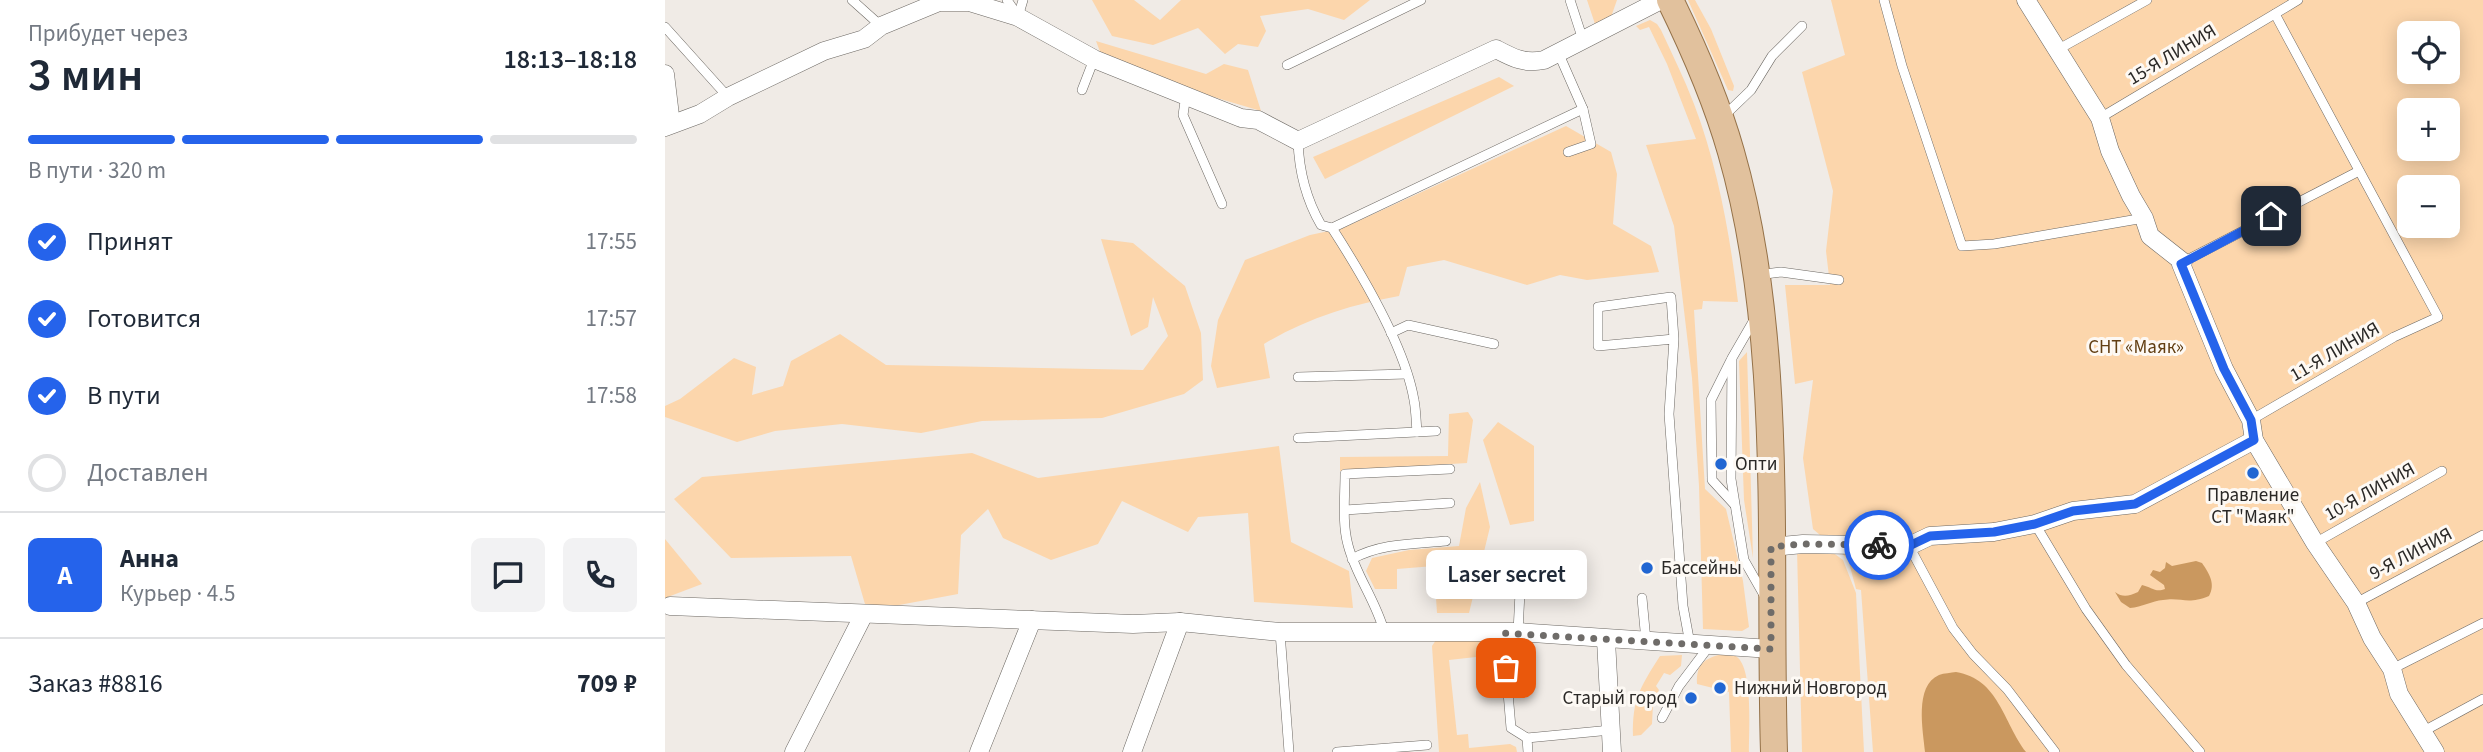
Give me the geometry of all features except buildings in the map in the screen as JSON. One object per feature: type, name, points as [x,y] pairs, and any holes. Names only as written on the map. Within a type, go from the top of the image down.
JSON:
[{"type":"main road","points":[[1670,0],[1707,82],[1720,120],[1736,171],[1750,234],[1766,369],[1773,752]]},
{"type":"street","points":[[665,74],[668,126],[700,114],[728,97],[824,51],[864,39],[881,26],[939,2],[969,2],[1021,9],[1094,59],[1241,118],[1258,120],[1298,141],[1496,49],[1520,61],[1532,63],[1661,0]]},
{"type":"street","points":[[2026,0],[2101,118],[2110,151],[2144,218],[2150,236],[2183,262],[2181,264],[2224,369],[2251,420],[2254,440],[2315,543],[2356,603],[2372,638],[2392,669],[2399,694],[2435,752]]},
{"type":"street","points":[[1771,547],[1803,544],[1909,546],[1930,536],[1994,532],[2035,524],[2073,511],[2135,504],[2254,440]]},
{"type":"street","points":[[667,607],[1133,624],[1180,622],[1280,632],[1511,633],[1771,649]]},
{"type":"street","points":[[795,752],[864,614]]},
{"type":"street","points":[[979,752],[1032,620]]},
{"type":"street","points":[[1132,752],[1180,622]]},
{"type":"street","points":[[1606,640],[1612,752]]},
{"type":"lane","points":[[852,0],[881,26]]},
{"type":"lane","points":[[1007,0],[1021,9]]},
{"type":"lane","points":[[1287,65],[1420,0]]},
{"type":"lane","points":[[1570,0],[1583,40]]},
{"type":"lane","points":[[1884,0],[1902,66],[1962,246],[1994,244],[2144,218]]},
{"type":"lane","points":[[2057,50],[2147,0]]},
{"type":"lane","name":"15-Я ЛИНИЯ","points":[[2101,118],[2298,0]]},
{"type":"lane","points":[[2183,262],[2360,171],[2274,14]]},
{"type":"lane","points":[[1720,120],[1751,90],[1772,56],[1802,26]]},
{"type":"lane","points":[[665,27],[728,97]]},
{"type":"lane","points":[[1559,52],[1583,109],[1591,144],[1568,152]]},
{"type":"lane","points":[[1082,90],[1094,59]]},
{"type":"lane","points":[[1186,96],[1183,115],[1222,204]]},
{"type":"lane","points":[[1298,141],[1299,167],[1313,211],[1321,225],[1332,228],[1583,109]]},
{"type":"lane","name":"11-Я ЛИНИЯ","points":[[2251,420],[2394,337],[2438,317],[2360,171]]},
{"type":"lane","points":[[1332,228],[1391,333],[1414,399],[1417,432]]},
{"type":"lane","points":[[1755,275],[1781,272],[1839,280]]},
{"type":"lane","points":[[1674,339],[1598,346],[1598,307],[1671,297],[1674,339],[1669,414],[1683,606],[1691,644]]},
{"type":"lane","points":[[1735,505],[1712,480],[1711,400],[1760,310]]},
{"type":"lane","points":[[1391,333],[1408,325],[1493,344]]},
{"type":"lane","points":[[1732,358],[1731,479],[1735,505],[1744,559],[1771,605]]},
{"type":"lane","points":[[1298,377],[1407,374]]},
{"type":"lane","points":[[1298,438],[1436,432]]},
{"type":"lane","points":[[1384,631],[1377,608],[1352,559],[1345,532],[1345,474],[1450,469]]},
{"type":"lane","name":"10-Я ЛИНИЯ","points":[[2315,543],[2442,471]]},
{"type":"lane","points":[[1345,510],[1450,503]]},
{"type":"lane","points":[[2035,524],[2094,620],[2126,665],[2200,752]]},
{"type":"lane","name":"9-Я ЛИНИЯ","points":[[2356,603],[2483,535]]},
{"type":"lane","points":[[1352,559],[1390,545],[1446,541]]},
{"type":"lane","points":[[1909,546],[1953,628],[1973,654],[2007,689],[2056,752]]},
{"type":"lane","points":[[1521,572],[1511,633],[1511,728],[1527,738],[1611,730]]},
{"type":"lane","points":[[1642,598],[1646,641]]},
{"type":"lane","points":[[2392,669],[2483,623]]},
{"type":"lane","points":[[1280,632],[1289,752]]},
{"type":"lane","points":[[1662,718],[1679,686],[1710,645]]},
{"type":"lane","points":[[2422,732],[2483,699]]},
{"type":"lane","points":[[1527,738],[1528,752]]},
{"type":"lane","points":[[1337,752],[1427,746]]},
{"type":"green space","points":[[1092,0],[1134,0],[1160,20],[1181,0],[1370,0],[1344,20],[1308,9],[1260,16],[1266,31],[1258,47],[1238,44],[1225,54],[1198,28],[1153,45],[1112,36]]},
{"type":"green space","points":[[1587,0],[1617,0],[1611,17],[1596,27]]},
{"type":"green space","points":[[1688,0],[1695,0],[1711,29],[1734,86],[1733,91],[1728,90]]},
{"type":"green space","name":"СНТ «Маяк»","points":[[1831,0],[2483,0],[2483,752],[1873,752],[1861,590],[1856,589],[1848,559],[1813,529],[1803,458],[1813,380],[1795,384],[1785,285],[1830,285],[1826,251],[1833,191],[1802,72],[1845,55]]},
{"type":"green space","points":[[1650,20],[1661,30],[1694,104],[1716,177],[1731,252],[1738,302],[1703,301],[1702,309],[1694,310],[1705,489],[1726,509],[1743,581],[1749,627],[1742,631],[1703,629],[1699,486],[1692,378],[1674,226],[1646,145],[1696,139],[1667,64],[1649,27],[1640,30],[1636,26]]},
{"type":"green space","points":[[1096,41],[1206,74],[1224,64],[1248,70],[1261,111],[1200,93],[1102,57]]},
{"type":"green space","points":[[1499,77],[1514,86],[1325,179],[1313,157]]},
{"type":"green space","points":[[1566,126],[1611,152],[1617,174],[1613,224],[1651,246],[1659,272],[1587,280],[1560,275],[1527,285],[1444,260],[1407,267],[1399,296],[1330,314],[1280,335],[1264,344],[1270,378],[1217,388],[1211,366],[1218,320],[1245,260],[1310,235],[1343,228]]},
{"type":"green space","points":[[1101,239],[1133,243],[1185,286],[1201,333],[1203,380],[1184,394],[1102,418],[982,421],[921,433],[842,424],[775,431],[737,442],[665,417],[665,406],[680,399],[734,358],[756,367],[752,395],[783,386],[791,361],[840,334],[886,365],[1143,370],[1168,336],[1153,297],[1148,327],[1131,336]]},
{"type":"green space","points":[[1747,352],[1753,558],[1744,500],[1739,361]]},
{"type":"green space","points":[[1468,412],[1473,420],[1467,463],[1340,471],[1340,457],[1448,456],[1449,414]]},
{"type":"green space","points":[[1498,422],[1534,446],[1534,521],[1510,525],[1483,440]]},
{"type":"green space","points":[[1279,446],[1291,542],[1349,571],[1353,608],[1254,602],[1248,513],[1198,517],[1188,532],[1122,501],[1098,544],[1051,560],[1003,538],[988,509],[961,535],[958,594],[867,611],[851,556],[731,558],[674,499],[702,477],[972,453],[1038,478]]},
{"type":"green space","points":[[1480,482],[1490,527],[1469,613],[1437,613],[1434,566],[1397,569],[1397,589],[1375,589],[1366,571],[1372,558],[1409,550],[1459,546],[1466,508]]},
{"type":"green space","points":[[665,539],[702,584],[665,598]]},
{"type":"green space","points":[[1797,549],[1828,549],[1843,560],[1856,593],[1864,752],[1802,752]]},
{"type":"green space","points":[[1436,640],[1489,640],[1492,644],[1494,655],[1449,660],[1457,735],[1468,734],[1469,748],[1510,744],[1516,747],[1517,752],[1439,752],[1432,646]]},
{"type":"green space","points":[[1726,653],[1737,657],[1746,674],[1749,752],[1731,752],[1729,692],[1697,684],[1700,666],[1713,657]]},
{"type":"green space","points":[[1682,655],[1681,666],[1670,675],[1664,673],[1656,686],[1659,690],[1653,704],[1652,724],[1641,735],[1633,736],[1634,712],[1639,693],[1660,656]]},
{"type":"shaded area","points":[[2196,561],[2202,563],[2211,579],[2209,596],[2195,600],[2170,599],[2130,608],[2121,602],[2115,592],[2129,595],[2138,592],[2142,585],[2156,590],[2165,589],[2164,585],[2150,575],[2153,570],[2160,572],[2165,568],[2166,562],[2172,566]]},
{"type":"shaded area","points":[[1956,672],[1970,676],[1991,692],[2026,752],[1925,752],[1922,709],[1926,689],[1939,675]]},
{"type":"way so far","points":[[1506,668],[1503,633],[1771,649],[1771,547],[1803,544],[1879,545]]},
{"type":"place","name":"Опти","points":[[1721,464]]},
{"type":"place","name":"Правление СТ \"Маяк\"","points":[[2253,473]]},
{"type":"place","name":"Бассейны","points":[[1647,568]]},
{"type":"place","name":"Laser secret","points":[[1506,668]]},
{"type":"place","name":"Нижний Новгород","points":[[1720,688]]},
{"type":"place","name":"Старый город","points":[[1691,698]]},
{"type":"route","points":[[1879,545],[1909,546],[1930,536],[1994,532],[2035,524],[2073,511],[2135,504],[2254,440],[2251,420],[2224,369],[2181,264],[2271,216]]}]
